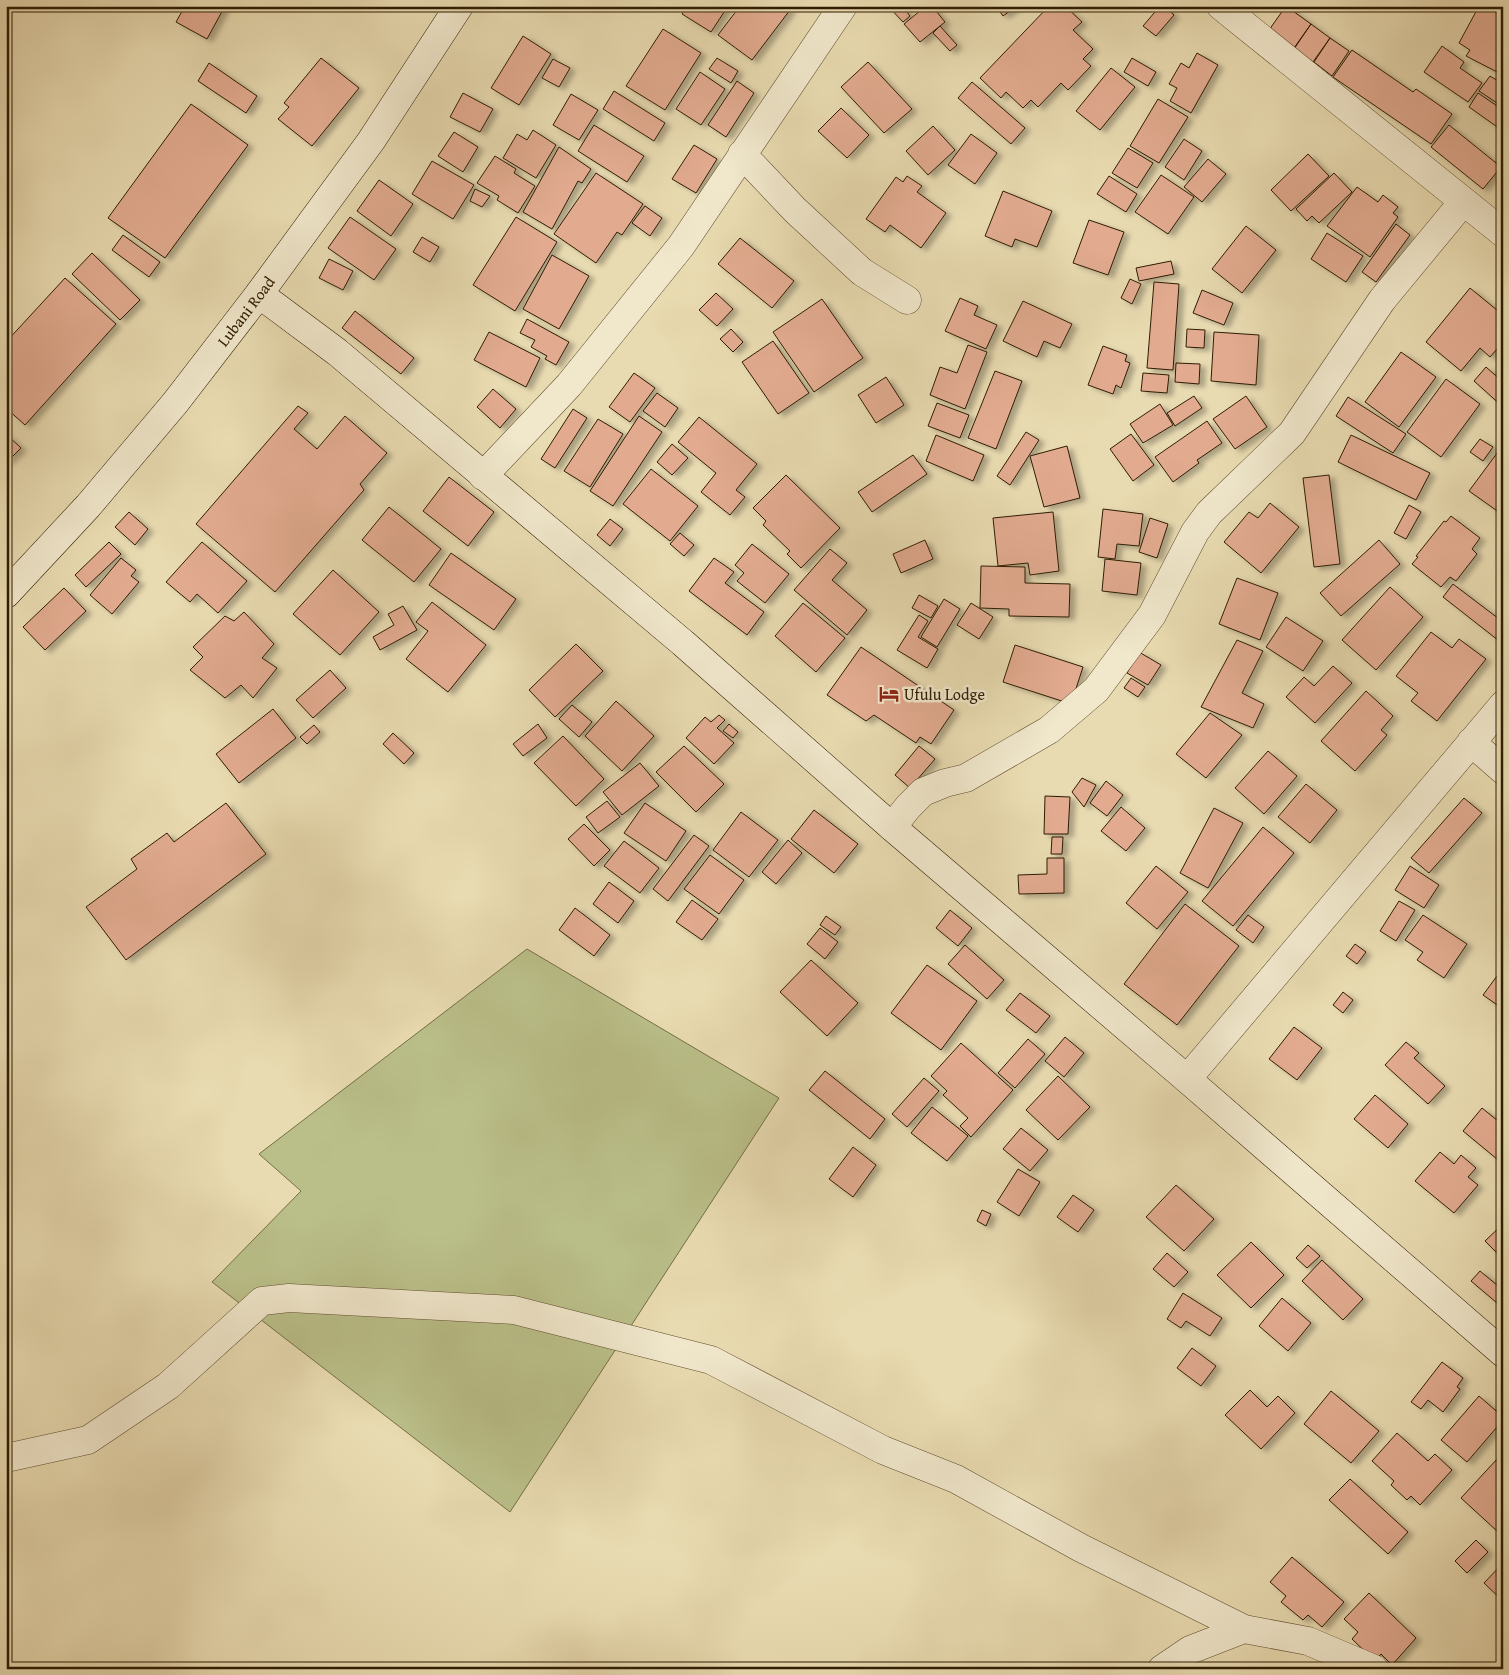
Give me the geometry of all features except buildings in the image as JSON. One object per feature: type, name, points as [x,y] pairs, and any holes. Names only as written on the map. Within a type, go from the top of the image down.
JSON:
[{"type":"street","name":"Lubani Road","points":[[6,594],[88,506],[175,403],[259,294],[371,141],[459,6]]},
{"type":"street","points":[[483,476],[569,386],[669,262],[843,6]]},
{"type":"street","points":[[1221,6],[1503,233]]},
{"type":"street","points":[[742,154],[795,210],[862,272],[907,300]]},
{"type":"street","points":[[892,827],[923,792],[945,783],[966,778],[1049,730],[1096,690],[1152,615],[1195,532],[1209,512],[1292,433],[1382,300],[1463,202]]},
{"type":"street","points":[[259,294],[336,352],[683,643],[892,827],[1503,1353]]},
{"type":"street","points":[[1187,1079],[1503,705]]},
{"type":"street","points":[[1471,742],[1503,770]]},
{"type":"street","points":[[6,1458],[88,1440],[168,1386],[262,1301],[289,1298],[514,1310],[711,1360],[883,1450],[956,1479],[1081,1548],[1244,1629],[1308,1641],[1374,1669]]},
{"type":"street","points":[[1162,1669],[1190,1650],[1244,1629]]},
{"type":"green space","points":[[527,949],[779,1098],[510,1512],[212,1282],[301,1191],[259,1154]]},
{"type":"place","name":"Ufulu Lodge","points":[[889,694]]}]
